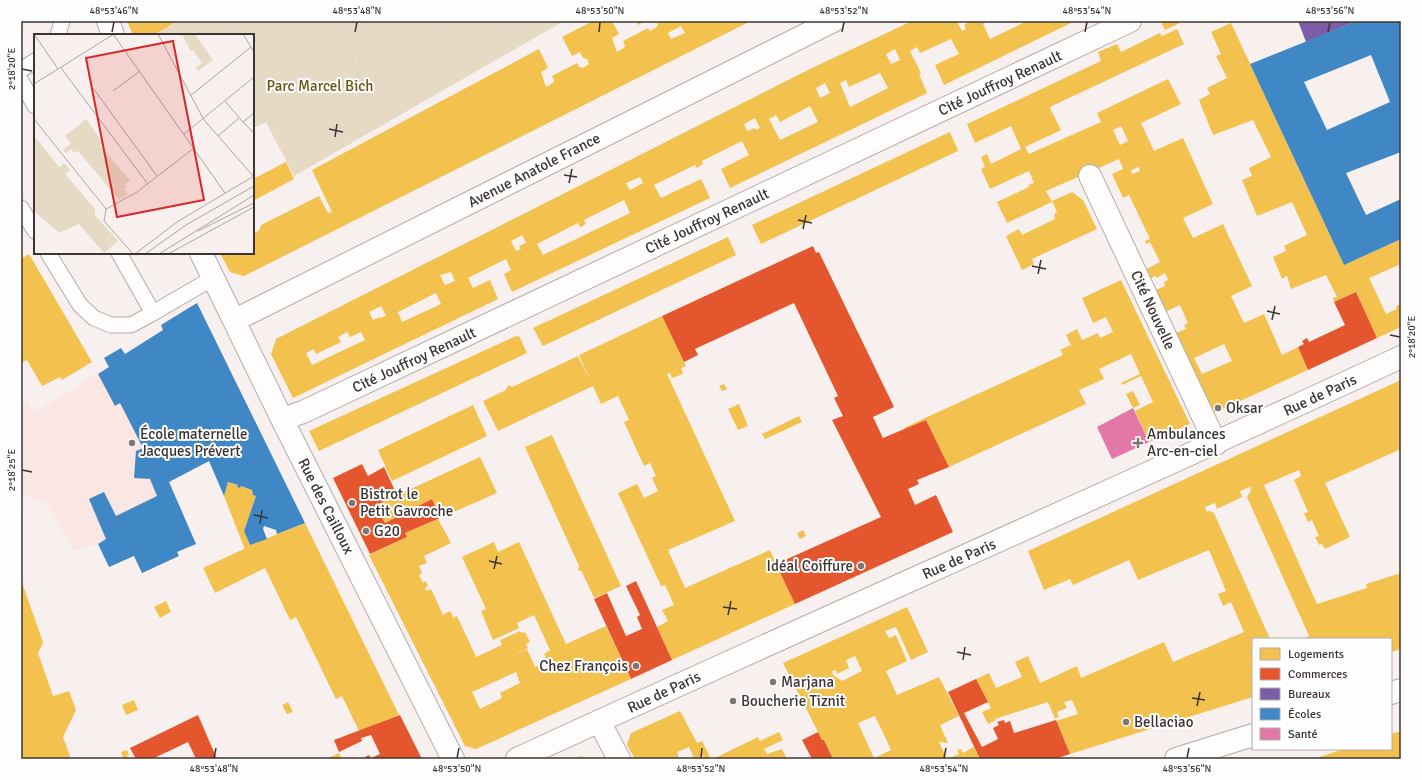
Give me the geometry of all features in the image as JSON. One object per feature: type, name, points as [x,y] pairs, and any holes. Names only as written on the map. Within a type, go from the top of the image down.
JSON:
[{"type":"street","points":[[108,21],[113,34]]},
{"type":"street","name":"Cité Jouffroy Renault","points":[[282,419],[303,412],[1130,21]]},
{"type":"street","name":"Avenue Anatole France","points":[[235,320],[823,23]]},
{"type":"street","name":"Cité Nouvelle","points":[[1090,176],[1216,444]]},
{"type":"street","name":"Rue des Cailloux","points":[[201,254],[282,419],[453,759]]},
{"type":"street","name":"Rue de Paris","points":[[517,759],[1216,444],[1401,357]]},
{"type":"street","points":[[599,721],[619,759]]},
{"type":"street","points":[[1176,759],[1252,735]]},
{"type":"lane","points":[[58,34],[62,21]]},
{"type":"lane","points":[[21,70],[34,62]]},
{"type":"lane","points":[[21,81],[34,104]]},
{"type":"lane","points":[[21,208],[34,229]]},
{"type":"lane","points":[[49,254],[80,305],[94,318],[111,325],[131,325],[213,278]]},
{"type":"lane","points":[[120,254],[153,313]]},
{"type":"path","points":[[239,34],[234,24],[240,21]]},
{"type":"path","points":[[336,21],[369,101]]},
{"type":"path","points":[[360,21],[254,70],[293,137],[454,59],[525,21]]},
{"type":"path","points":[[436,21],[454,59]]},
{"type":"shaded area","name":"École maternelle Jacques Prévert","points":[[197,303],[262,434],[170,482],[196,544],[178,552],[179,556],[142,573],[134,556],[109,567],[98,544],[73,551],[47,503],[21,494],[21,407],[28,402],[33,413],[108,367],[104,358],[121,348],[125,354],[163,330],[161,325]]},
{"type":"green space","name":"Parc Marcel Bich","points":[[179,21],[564,21],[294,176],[266,122],[254,128],[254,34],[155,34]]},
{"type":"building: Logements","points":[[127,21],[178,21],[155,34],[133,34]]},
{"type":"building: Logements","points":[[593,21],[612,21],[619,34],[612,38],[617,52],[624,48],[625,45],[623,41],[648,28],[650,31],[658,26],[656,21],[751,21],[244,276],[230,272],[221,254],[254,254],[254,233],[259,231],[261,225],[319,196],[328,213],[332,212],[312,170],[539,49],[548,68],[541,72],[546,87],[553,83],[554,80],[552,76],[577,63],[579,67],[583,68],[589,64],[587,59],[583,58],[580,52],[572,56],[562,37]],"holes":[[[681,26],[685,33],[671,39],[668,33]]]},
{"type":"building: Logements","points":[[636,21],[645,21],[638,25]]},
{"type":"building: Logements","points":[[912,21],[957,21],[962,31],[966,29],[964,25],[971,21],[989,21],[983,24],[990,39],[1027,21],[1075,21],[944,85],[935,65],[959,54],[951,39],[920,53],[917,47],[910,51],[921,73],[919,74],[927,93],[730,188],[721,169],[749,155],[742,141],[702,161],[703,164],[697,168],[695,165],[654,185],[661,198],[701,179],[710,198],[512,292],[504,274],[511,270],[506,259],[468,278],[473,288],[490,280],[498,299],[293,398],[271,354],[276,339],[812,68]],"holes":[[[895,49],[900,60],[891,64],[886,54]],[[880,73],[888,88],[850,107],[840,83],[846,80],[849,87]],[[825,83],[830,93],[820,98],[816,88]],[[810,106],[818,122],[780,140],[769,119],[776,115],[780,122]],[[755,118],[760,128],[756,130],[754,128],[747,131],[744,124]],[[640,177],[643,183],[630,190],[626,183]],[[624,200],[630,213],[543,255],[537,244],[578,223],[580,227],[586,224],[584,220]],[[522,235],[526,243],[519,246],[521,249],[516,251],[511,241]],[[451,272],[455,281],[445,285],[440,275]],[[436,293],[441,304],[402,322],[398,312]],[[381,306],[386,316],[373,320],[369,312]],[[347,332],[350,337],[361,332],[365,340],[312,365],[306,353],[314,349],[316,354],[341,342],[338,337]]]},
{"type":"building: Logements","points":[[1179,21],[1180,23],[1165,30],[1161,22]]},
{"type":"building: Logements","points":[[1231,23],[1344,265],[1401,239],[1401,264],[1369,278],[1386,314],[1397,309],[1396,306],[1401,304],[1401,327],[1377,338],[1356,292],[1334,302],[1333,298],[1337,297],[1326,275],[1291,289],[1287,276],[1282,279],[1273,257],[1286,251],[1284,246],[1307,235],[1292,202],[1257,216],[1242,180],[1252,176],[1249,168],[1271,157],[1253,120],[1213,135],[1199,100],[1210,94],[1207,88],[1227,78],[1216,56],[1221,54],[1211,32]]},
{"type":"building: Logements","points":[[1177,29],[1184,44],[1052,106],[1050,108],[1061,130],[1025,147],[1029,154],[1101,122],[1097,113],[1168,79],[1181,104],[1141,123],[1154,151],[1183,138],[1213,204],[1183,218],[1193,238],[1223,224],[1252,286],[1231,296],[1244,323],[1264,314],[1282,355],[1298,347],[1308,370],[1207,416],[1169,336],[1186,329],[1184,325],[1188,323],[1180,305],[1163,313],[1153,291],[1165,286],[1164,282],[1168,280],[1165,273],[1157,278],[1156,276],[1143,282],[1139,273],[1160,262],[1150,242],[1146,244],[1145,241],[1150,239],[1129,195],[1123,198],[1112,174],[1123,169],[1119,159],[1046,191],[1052,202],[1007,223],[997,202],[1029,187],[1028,185],[1034,183],[1029,171],[990,189],[981,169],[985,167],[981,157],[987,154],[991,164],[1021,149],[1011,126],[975,143],[967,124],[1101,61],[1098,52],[1117,44],[1121,52],[1160,33],[1162,36]],"holes":[[[1121,126],[1128,141],[1120,145],[1113,130]],[[1139,167],[1140,171],[1132,174],[1131,170]],[[1224,344],[1232,361],[1202,374],[1194,358]]]},
{"type":"building: Logements","points":[[950,132],[958,151],[761,244],[752,225]]},
{"type":"building: Logements","points":[[286,162],[294,179],[254,200],[254,178]]},
{"type":"building: Logements","points":[[1072,192],[1083,200],[1097,229],[1032,259],[1034,264],[1022,270],[1006,236],[1019,229],[1022,235],[1055,219],[1055,213],[1057,212],[1052,201]]},
{"type":"building: Logements","points":[[728,237],[736,255],[543,346],[533,328]]},
{"type":"building: Logements","points":[[29,254],[92,362],[62,380],[60,377],[42,386],[27,360],[23,362],[21,359],[21,259]]},
{"type":"building: Logements","points":[[1121,280],[1190,424],[1149,442],[1135,411],[1153,402],[1141,376],[1122,385],[1121,383],[1140,374],[1131,354],[1099,369],[1104,379],[1079,390],[1086,404],[949,467],[926,420],[905,430],[904,428],[925,418],[1063,355],[1060,350],[1071,345],[1066,335],[1077,329],[1082,340],[1098,333],[1100,338],[1113,332],[1106,317],[1093,323],[1082,298]]},
{"type":"building: Logements","points":[[662,316],[686,366],[681,368],[683,374],[672,378],[670,373],[667,374],[735,521],[668,550],[685,588],[770,550],[795,604],[672,660],[657,627],[668,621],[662,610],[674,605],[665,585],[661,586],[618,493],[637,484],[644,498],[658,491],[652,478],[656,476],[650,463],[644,466],[624,422],[629,420],[618,396],[601,404],[593,386],[498,431],[483,401],[506,390],[508,385],[512,387],[578,356],[591,382],[579,355]]},
{"type":"building: Logements","points":[[516,336],[519,336],[527,353],[319,451],[309,431]]},
{"type":"building: Logements","points":[[1401,380],[1401,449],[1325,483],[1350,537],[1325,549],[1322,544],[1319,545],[1315,537],[1319,536],[1312,520],[1308,522],[1304,513],[1308,512],[1294,480],[1301,476],[1299,470],[1264,485],[1317,604],[1367,588],[1366,584],[1401,573],[1401,649],[1392,652],[1392,638],[1304,638],[1309,636],[1247,497],[1251,492],[1250,487],[1240,491],[1242,497],[1217,509],[1215,503],[1205,507],[1207,512],[1209,511],[1214,513],[1270,638],[1252,638],[1252,697],[1070,754],[1056,721],[1078,714],[1072,700],[1064,702],[1067,708],[1057,712],[1059,717],[1055,719],[1048,702],[995,719],[996,720],[988,724],[982,712],[991,708],[976,679],[989,673],[996,688],[1022,677],[1015,662],[1028,656],[1040,683],[1077,666],[1081,678],[1164,642],[1173,662],[1244,632],[1231,602],[1223,606],[1218,594],[1226,591],[1209,550],[1138,580],[1129,560],[1073,585],[1070,579],[1044,590],[1028,551]]},
{"type":"building: Logements","points":[[724,384],[727,389],[722,391],[719,386]]},
{"type":"building: Logements","points":[[1133,391],[1140,405],[1133,408],[1126,394]]},
{"type":"building: Logements","points":[[739,404],[748,426],[738,430],[728,409]]},
{"type":"building: Logements","points":[[473,405],[487,436],[392,481],[378,450]]},
{"type":"building: Logements","points":[[799,416],[802,422],[765,439],[762,434]]},
{"type":"building: Logements","points":[[552,435],[621,586],[594,598],[582,572],[578,570],[579,566],[525,447]]},
{"type":"building: Logements","points":[[480,457],[497,493],[440,518],[432,499],[385,523],[376,505]]},
{"type":"building: Logements","points":[[228,482],[238,485],[237,487],[240,488],[241,486],[252,490],[253,495],[256,496],[244,531],[250,545],[305,523],[399,715],[359,731],[342,696],[336,699],[296,617],[290,620],[265,568],[215,593],[203,568],[244,549],[224,496]]},
{"type":"building: Logements","points":[[438,519],[451,543],[424,556],[427,563],[419,566],[422,573],[419,575],[423,583],[426,581],[428,586],[425,588],[426,591],[431,589],[443,615],[450,611],[453,616],[452,618],[457,616],[476,657],[502,645],[500,640],[520,631],[522,633],[525,632],[530,642],[526,644],[528,648],[508,657],[527,649],[535,667],[538,666],[541,672],[551,668],[544,654],[550,650],[534,615],[517,623],[519,628],[493,640],[481,611],[486,609],[462,557],[494,542],[498,552],[519,542],[566,644],[606,626],[631,679],[476,749],[465,746],[369,555],[407,537],[405,533]],"holes":[[[516,672],[520,683],[500,693],[502,698],[480,709],[472,692]]]},
{"type":"building: Logements","points":[[803,530],[806,536],[800,539],[797,533]]},
{"type":"building: Logements","points":[[21,580],[43,642],[38,653],[53,696],[69,691],[76,710],[63,737],[71,759],[21,759]]},
{"type":"building: Logements","points":[[166,601],[171,612],[160,618],[154,607]]},
{"type":"building: Logements","points":[[907,607],[928,652],[911,660],[896,627],[885,631],[889,638],[896,635],[907,661],[886,671],[897,695],[939,677],[959,716],[940,725],[948,743],[939,742],[947,759],[833,759],[783,663]],"holes":[[[855,656],[862,671],[842,681],[833,675],[832,671],[836,670],[837,674],[849,668],[846,660]],[[819,681],[823,687],[817,690],[815,683]],[[875,716],[891,750],[874,758],[858,723]]]},
{"type":"building: Logements","points":[[134,700],[138,710],[126,715],[122,705]]},
{"type":"building: Logements","points":[[288,702],[293,712],[287,714],[282,705]]},
{"type":"building: Logements","points":[[680,711],[697,743],[702,741],[711,759],[704,759],[703,756],[697,759],[694,758],[689,747],[677,752],[679,759],[635,759],[627,745],[631,733]]},
{"type":"building: Logements","points":[[1401,731],[1401,759],[1313,759],[1341,750],[1392,750],[1392,734]]},
{"type":"building: Logements","points":[[779,732],[783,740],[764,749],[767,754],[782,749],[787,759],[713,759],[758,737],[760,741]]},
{"type":"building: Logements","points":[[974,747],[980,759],[948,759],[959,754],[957,750],[961,749],[963,753]]},
{"type":"building: Logements","points":[[127,750],[129,755],[127,756],[128,759],[120,759],[123,757],[121,752]]},
{"type":"building: Logements","points":[[339,753],[342,759],[326,759]]},
{"type":"building: Logements","points":[[581,756],[589,759],[575,759]]},
{"type":"building: Commerces","points":[[813,246],[816,253],[819,252],[894,407],[873,417],[883,438],[926,420],[949,467],[917,480],[919,484],[908,489],[915,505],[936,495],[953,532],[795,604],[776,564],[881,517],[832,420],[843,416],[834,398],[838,396],[794,303],[695,349],[698,355],[684,362],[662,316]]},
{"type":"building: Commerces","points":[[1356,292],[1377,338],[1308,370],[1298,347],[1304,344],[1302,341],[1307,338],[1309,342],[1345,325],[1334,302]]},
{"type":"building: Commerces","points":[[362,464],[368,476],[384,467],[397,495],[376,505],[385,523],[432,499],[440,518],[405,533],[407,537],[370,554],[333,478]]},
{"type":"building: Commerces","points":[[636,581],[672,660],[631,679],[594,599],[607,593],[626,636],[642,629],[637,617],[640,615],[626,586]]},
{"type":"building: Commerces","points":[[976,679],[988,702],[964,713],[982,747],[998,739],[993,728],[999,725],[997,722],[1004,720],[1005,723],[1010,721],[1014,733],[1056,720],[1070,754],[1055,759],[980,759],[948,692]]},
{"type":"building: Commerces","points":[[198,715],[217,759],[196,759],[188,742],[152,759],[136,759],[130,748]]},
{"type":"building: Commerces","points":[[400,715],[422,759],[365,759],[365,757],[369,755],[371,758],[380,754],[371,735],[361,738],[362,741],[339,752],[334,740]]},
{"type":"building: Commerces","points":[[818,732],[822,740],[824,740],[833,759],[812,759],[802,740]]},
{"type":"building: Bureaux","points":[[1298,21],[1357,21],[1306,42]]},
{"type":"building: Écoles","points":[[1357,21],[1401,21],[1401,152],[1346,173],[1366,215],[1401,199],[1401,239],[1344,265],[1250,64]],"holes":[[[1371,55],[1390,102],[1327,130],[1304,82]]]},
{"type":"building: Écoles","name":"École maternelle Jacques Prévert","points":[[197,303],[305,523],[277,534],[276,530],[264,526],[263,529],[267,539],[250,545],[244,531],[256,496],[253,495],[252,490],[241,486],[240,488],[237,487],[238,485],[228,482],[224,496],[209,461],[169,482],[196,544],[177,552],[179,556],[142,573],[134,556],[109,567],[98,544],[106,539],[89,499],[104,492],[116,516],[157,496],[150,479],[134,478],[136,451],[143,448],[120,403],[115,406],[98,374],[109,367],[104,358],[121,348],[125,354],[163,330],[161,325]]},
{"type":"building: Santé","points":[[1133,408],[1149,442],[1112,459],[1097,427]]},
{"type":"place","name":"Oksar","points":[[1218,408]]},
{"type":"place","name":"École maternelle Jacques Prévert","points":[[132,443]]},
{"type":"place","name":"Ambulances Arc-en-ciel","points":[[1138,443]]},
{"type":"place","name":"Bistrot le Petit Gavroche","points":[[352,503]]},
{"type":"place","name":"G20","points":[[366,531]]},
{"type":"place","name":"Idéal Coiffure","points":[[861,566]]},
{"type":"place","name":"Chez François","points":[[636,666]]},
{"type":"place","name":"Marjana","points":[[773,682]]},
{"type":"place","name":"Boucherie Tiznit","points":[[733,701]]},
{"type":"place","name":"Bellaciao","points":[[1126,722]]}]
